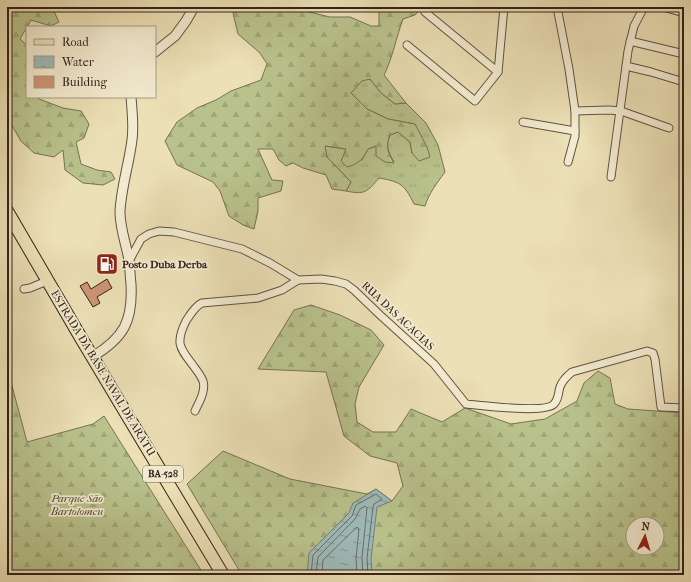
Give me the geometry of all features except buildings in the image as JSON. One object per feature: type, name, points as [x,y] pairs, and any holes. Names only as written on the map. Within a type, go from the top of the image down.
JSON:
[{"type":"main road","name":"ESTRADA DA BASE NAVAL DE ARATU","points":[[7,211],[92,357],[223,575]]},
{"type":"street","points":[[156,51],[175,36],[194,7]]},
{"type":"street","points":[[407,44],[475,101],[498,72],[504,7]]},
{"type":"street","points":[[557,7],[575,112],[573,147],[568,162]]},
{"type":"street","points":[[611,177],[630,41],[634,26],[644,7]]},
{"type":"street","points":[[663,7],[684,13]]},
{"type":"street","points":[[425,12],[498,72]]},
{"type":"street","points":[[630,41],[684,54]]},
{"type":"street","points":[[626,66],[684,82]]},
{"type":"street","points":[[92,357],[116,340],[129,318],[131,294],[129,261],[121,227],[120,202],[132,138],[131,98]]},
{"type":"street","points":[[575,112],[609,110],[620,111],[669,128]]},
{"type":"street","points":[[523,122],[575,131]]},
{"type":"street","points":[[129,261],[141,239],[149,234],[159,231],[174,232],[242,249],[270,263],[298,280],[282,290],[258,298],[202,303],[195,308],[184,326],[179,342],[182,351],[201,375],[203,383],[202,396],[195,411]]},
{"type":"street","name":"RUA DAS ACACIAS","points":[[298,280],[321,279],[346,284],[434,364],[466,404],[512,408],[545,408],[555,403],[560,386],[572,372],[647,351],[653,353],[655,359],[661,407],[684,408]]},
{"type":"street","points":[[24,289],[47,281]]},
{"type":"green space","points":[[7,7],[52,7],[59,22],[51,26],[31,20],[26,26],[20,39],[26,44],[26,98],[39,98],[63,108],[81,111],[89,124],[84,138],[76,142],[81,164],[97,170],[111,172],[115,179],[103,185],[83,183],[65,170],[63,150],[54,157],[34,153],[21,141],[7,117]]},
{"type":"green space","points":[[237,7],[307,7],[309,12],[330,17],[350,17],[371,26],[379,26],[379,7],[422,7],[415,15],[403,19],[384,75],[406,103],[395,104],[381,93],[370,79],[362,81],[351,93],[367,109],[388,119],[415,124],[427,147],[430,157],[419,161],[412,153],[410,142],[398,132],[390,135],[387,146],[394,163],[385,162],[376,156],[376,146],[368,149],[358,163],[347,167],[341,161],[346,149],[325,146],[327,157],[351,182],[346,191],[332,189],[326,175],[303,168],[293,163],[286,166],[279,160],[273,149],[258,149],[272,180],[283,181],[281,191],[258,198],[258,211],[254,229],[243,225],[229,216],[220,191],[213,182],[177,165],[165,141],[177,122],[197,108],[216,100],[231,91],[261,80],[267,64],[260,53],[238,34],[233,13]]},
{"type":"green space","points":[[370,79],[381,93],[395,104],[406,103],[426,123],[438,145],[445,172],[431,192],[425,206],[414,204],[401,185],[379,178],[365,191],[357,193],[346,191],[351,182],[327,157],[325,146],[346,149],[342,161],[362,160],[368,149],[377,146],[394,162],[387,145],[390,135],[398,132],[410,142],[412,153],[415,124],[388,119],[367,109],[351,93],[362,80]]},
{"type":"green space","points":[[311,305],[340,315],[371,330],[384,345],[359,387],[355,404],[357,422],[373,432],[396,432],[411,409],[442,422],[465,408],[511,424],[545,419],[577,401],[584,383],[598,371],[610,378],[615,404],[628,409],[684,413],[684,575],[242,575],[187,484],[223,451],[290,479],[367,494],[376,489],[392,501],[403,486],[397,463],[370,456],[344,436],[326,372],[258,369],[294,310]]},
{"type":"green space","name":"Parque São Bartolomeu","points":[[7,367],[27,442],[93,424],[104,416],[204,575],[7,575]]},
{"type":"water","points":[[376,489],[392,501],[377,507],[371,559],[372,575],[307,575],[309,553],[349,513],[353,503]]},
{"type":"place","name":"Posto Duba Derba","points":[[107,264]]}]
